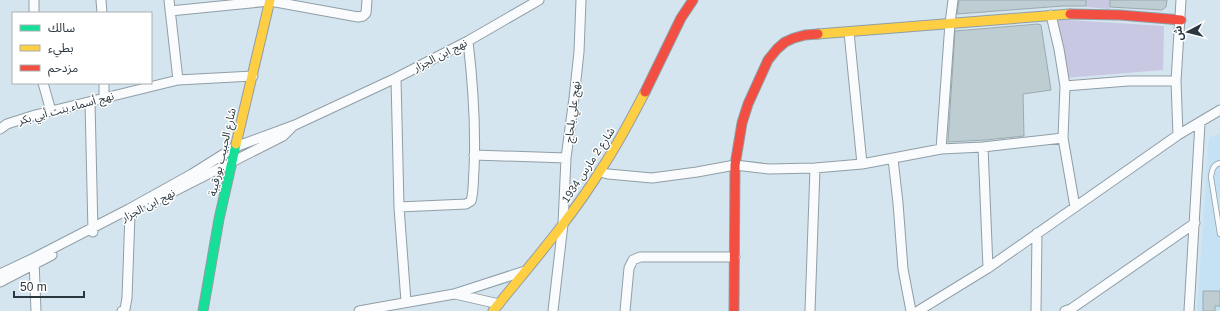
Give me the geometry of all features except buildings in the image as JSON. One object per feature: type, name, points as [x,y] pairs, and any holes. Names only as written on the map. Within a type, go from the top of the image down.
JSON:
[{"type":"street","points":[[34,0],[34,12]]},
{"type":"street","points":[[101,0],[102,12]]},
{"type":"street","points":[[169,0],[178,80]]},
{"type":"street","points":[[170,11],[270,1],[354,17],[363,16],[366,13],[367,0]]},
{"type":"street","name":"نهج ابن الجزار","points":[[130,211],[235,147],[294,125],[396,78],[468,41],[539,0]]},
{"type":"street","name":"نهج علي بلحاج","points":[[554,311],[563,224],[566,158],[578,60],[581,0]]},
{"type":"street","name":"شارع 2 مارس 1934","points":[[681,18],[686,0]]},
{"type":"street","name":"شارع 2 مارس 1934","points":[[496,307],[563,224],[600,172],[628,126],[681,18],[693,0]]},
{"type":"street","points":[[941,149],[953,0]]},
{"type":"street","points":[[1178,135],[1176,81],[1181,20],[1181,0]]},
{"type":"street","name":"شارع الحبيب بورقيبة","points":[[203,311],[219,219],[231,163],[270,1]]},
{"type":"street","points":[[734,311],[735,165],[742,123],[748,104],[768,60],[777,48],[784,42],[805,35],[1051,15],[1085,14],[1181,20]]},
{"type":"street","points":[[1051,15],[1065,86],[1062,138],[1075,207]]},
{"type":"street","points":[[849,32],[862,164]]},
{"type":"street","points":[[399,207],[469,202],[472,197],[474,155],[473,88],[468,41]]},
{"type":"street","name":"نهج أسماء بنت أبي بكر","points":[[0,129],[20,119],[178,80],[252,76]]},
{"type":"street","points":[[396,78],[399,207],[406,302]]},
{"type":"street","points":[[1065,86],[1128,80],[1176,81]]},
{"type":"street","points":[[43,84],[51,111]]},
{"type":"street","points":[[104,84],[104,98]]},
{"type":"street","points":[[90,102],[93,230]]},
{"type":"street","points":[[918,311],[988,268],[1178,135],[1220,110]]},
{"type":"street","points":[[1189,311],[1200,123]]},
{"type":"street","name":"نهج ابن الجزار","points":[[0,282],[34,261],[93,230],[283,136],[294,125]]},
{"type":"street","points":[[600,172],[652,178],[735,165],[769,169],[815,168],[862,164],[941,149],[983,147],[1062,138]]},
{"type":"street","points":[[983,147],[988,268]]},
{"type":"street","points":[[474,155],[566,158]]},
{"type":"street","points":[[893,159],[903,269],[911,311]]},
{"type":"street","points":[[810,311],[815,168]]},
{"type":"street","points":[[122,311],[125,309],[127,298],[130,211]]},
{"type":"street","points":[[1065,311],[1077,305],[1195,223]]},
{"type":"street","points":[[1036,311],[1037,233]]},
{"type":"street","points":[[625,311],[629,268],[631,262],[636,258],[735,257]]},
{"type":"street","points":[[34,261],[36,311]]},
{"type":"street","name":"نهج ابن الجزار","points":[[0,274],[34,261]]},
{"type":"street","points":[[360,311],[454,294],[527,270]]},
{"type":"street","points":[[454,294],[496,307]]},
{"type":"lane","points":[[1220,163],[1214,166],[1211,171],[1220,234]]},
{"type":"shaded area","points":[[1086,0],[1110,0],[1110,9],[1086,7]]},
{"type":"shaded area","points":[[1054,19],[1164,26],[1163,70],[1065,78]]},
{"type":"shaded area","points":[[1220,134],[1220,311],[1197,311],[1209,137]]},
{"type":"traffic: fast","points":[[203,311],[219,219],[236,144]]},
{"type":"traffic: slow","points":[[236,144],[270,0]]},
{"type":"traffic: slow","points":[[818,34],[1070,14]]},
{"type":"traffic: slow","points":[[493,311],[575,208],[606,162],[645,92]]},
{"type":"traffic: jam","points":[[645,92],[681,18],[693,0]]},
{"type":"traffic: jam","points":[[1070,14],[1120,15],[1181,20]]},
{"type":"traffic: jam","points":[[734,311],[735,165],[742,123],[748,104],[768,60],[777,49],[785,42],[794,38],[818,34]]}]
